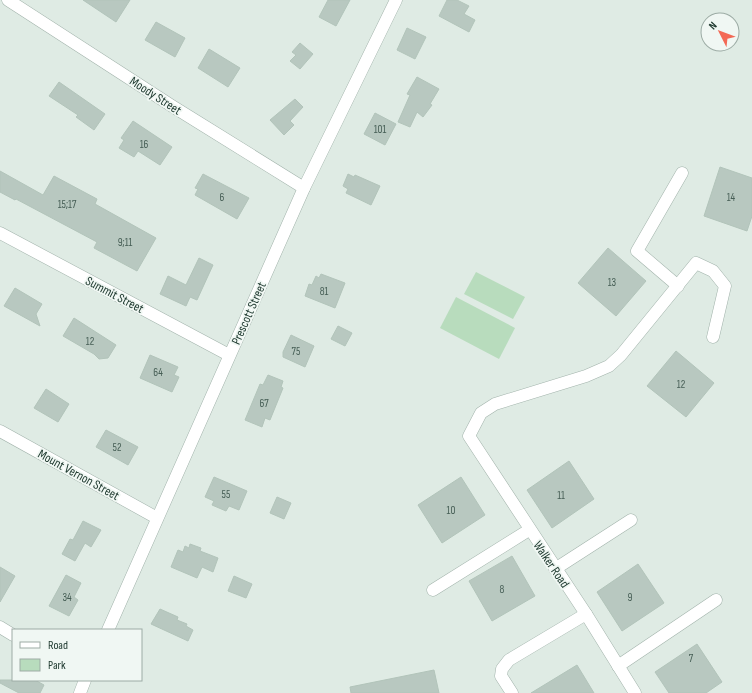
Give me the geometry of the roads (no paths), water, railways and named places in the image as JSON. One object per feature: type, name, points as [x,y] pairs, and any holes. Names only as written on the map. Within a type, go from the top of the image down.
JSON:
[{"type":"street","name":"Moody Street","points":[[8,0],[172,106],[304,188]]},
{"type":"street","name":"Prescott Street","points":[[108,629],[304,188],[396,0]]},
{"type":"street","points":[[682,173],[637,251],[678,286],[696,262],[712,271],[725,286],[713,337]]},
{"type":"street","name":"Summit Street","points":[[0,233],[229,355]]},
{"type":"street","name":"Walker Road","points":[[635,693],[586,614],[529,530],[469,436],[481,413],[495,404],[586,376],[609,366],[621,355],[678,286]]},
{"type":"street","name":"Mount Vernon Street","points":[[0,431],[157,518]]},
{"type":"street","points":[[555,568],[631,520]]},
{"type":"street","points":[[433,590],[529,530]]},
{"type":"street","points":[[618,666],[716,600]]},
{"type":"street","points":[[512,693],[501,676],[502,669],[509,660],[586,614]]},
{"type":"street","points":[[0,627],[12,634]]},
{"type":"street","points":[[80,693],[85,681]]}]
